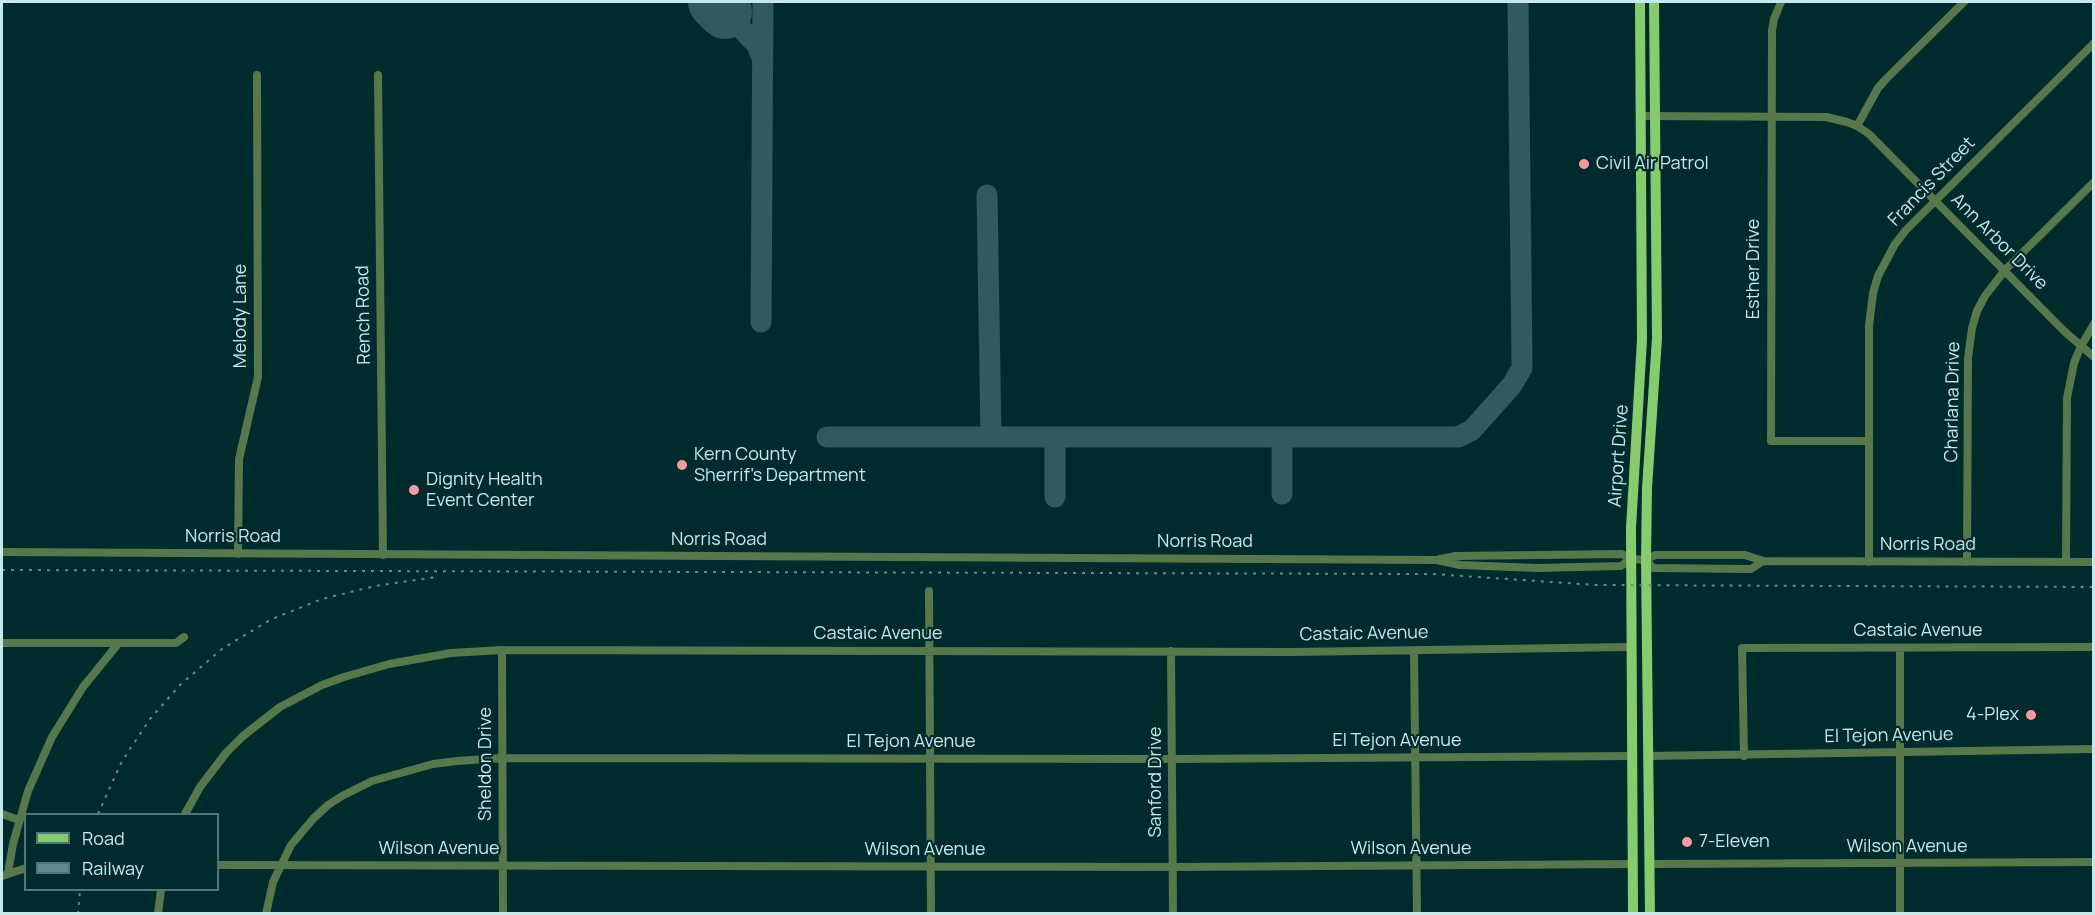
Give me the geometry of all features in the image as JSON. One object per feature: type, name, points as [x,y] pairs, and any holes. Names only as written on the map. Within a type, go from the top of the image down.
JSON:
[{"type":"main road","name":"Airport Drive","points":[[1633,914],[1631,496],[1642,357],[1640,2]]},
{"type":"main road","name":"Airport Drive","points":[[1650,914],[1646,560],[1647,488],[1657,338],[1654,2]]},
{"type":"street","name":"Esther Drive","points":[[1781,2],[1772,31],[1770,441],[1869,441]]},
{"type":"street","points":[[1857,126],[1878,88],[1964,2]]},
{"type":"street","name":"Francis Street","points":[[1869,562],[1869,326],[1873,293],[1882,268],[1895,244],[1906,230],[2094,43]]},
{"type":"street","name":"Melody Lane","points":[[238,554],[239,459],[258,377],[257,75]]},
{"type":"street","name":"Rench Road","points":[[378,75],[383,555]]},
{"type":"street","name":"Ann Arbor Drive","points":[[1641,116],[1826,117],[1857,126],[1869,134],[2094,357]]},
{"type":"street","name":"Charlana Drive","points":[[1967,562],[1969,343],[1972,328],[1981,304],[1994,282],[2094,182]]},
{"type":"street","points":[[2066,562],[2067,398],[2072,372],[2081,346],[2094,324]]},
{"type":"street","name":"Norris Road","points":[[2,552],[1437,560],[1456,556],[1622,554],[1631,559],[1646,560],[1655,555],[1745,555],[1763,561],[2094,562]]},
{"type":"street","name":"Norris Road","points":[[1646,560],[1653,568],[1740,569],[1751,569],[1763,561]]},
{"type":"street","points":[[928,591],[931,914]]},
{"type":"street","points":[[2,643],[176,643],[184,637]]},
{"type":"street","points":[[5,875],[19,820],[39,764],[61,720],[83,687],[118,644]]},
{"type":"street","name":"Castaic Avenue","points":[[186,813],[200,787],[226,753],[261,721],[300,695],[344,677],[389,664],[451,652],[502,650],[1414,651],[1631,647]]},
{"type":"street","name":"Castaic Avenue","points":[[1744,756],[1742,648],[2094,647]]},
{"type":"street","points":[[1900,648],[1900,914]]},
{"type":"street","name":"Sheldon Drive","points":[[502,650],[503,914]]},
{"type":"street","name":"Sanford Drive","points":[[1171,651],[1173,914]]},
{"type":"street","points":[[1414,651],[1417,914]]},
{"type":"street","name":"El Tejon Avenue","points":[[1649,756],[2094,749]]},
{"type":"street","name":"El Tejon Avenue","points":[[266,914],[268,898],[280,865],[291,845],[313,819],[328,806],[357,788],[383,778],[433,764],[481,758],[1172,759],[1632,756]]},
{"type":"street","points":[[2,814],[19,820]]},
{"type":"street","name":"Wilson Avenue","points":[[1649,864],[2094,862]]},
{"type":"street","name":"Wilson Avenue","points":[[219,865],[1173,867],[1633,864]]},
{"type":"street","points":[[5,875],[24,869]]},
{"type":"street","points":[[158,914],[161,891]]},
{"type":"taxiway","points":[[761,322],[763,2]]},
{"type":"taxiway","points":[[827,437],[1458,437],[1472,430],[1512,385],[1522,368],[1518,2]]},
{"type":"taxiway","points":[[725,12],[757,45],[762,58]]},
{"type":"taxiway","points":[[987,195],[991,437]]},
{"type":"taxiway","points":[[1055,437],[1055,497]]},
{"type":"taxiway","points":[[1282,437],[1282,494]]},
{"type":"runway","points":[[715,2],[725,12]]},
{"type":"railway","points":[[2,570],[1433,574],[1596,585],[2094,587]]},
{"type":"railway","points":[[98,813],[122,761],[150,719],[180,685],[223,648],[272,619],[322,599],[375,586],[436,577]]},
{"type":"railway","points":[[78,914],[80,891]]},
{"type":"place","name":"Civil Air Patrol","points":[[1584,164]]},
{"type":"place","name":"Kern County Sherrif's Department","points":[[682,465]]},
{"type":"place","name":"Dignity Health Event Center","points":[[414,490]]},
{"type":"place","name":"4-Plex","points":[[2031,715]]},
{"type":"place","name":"7-Eleven","points":[[1687,842]]}]
